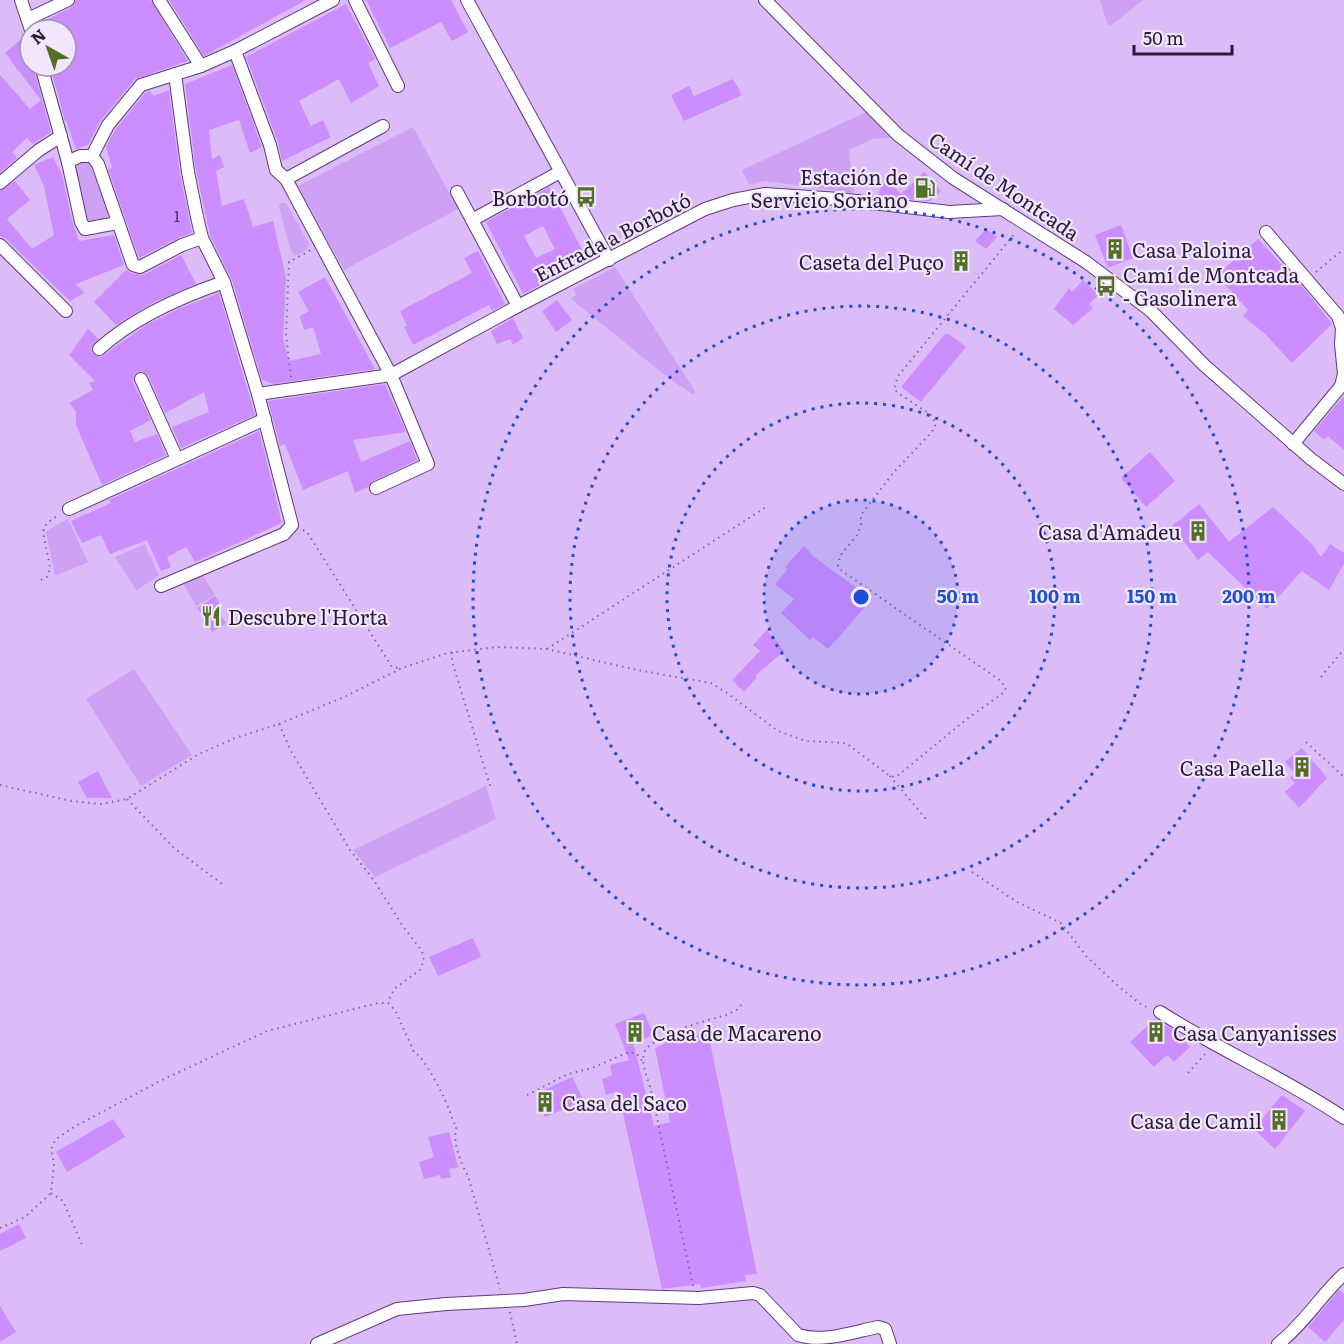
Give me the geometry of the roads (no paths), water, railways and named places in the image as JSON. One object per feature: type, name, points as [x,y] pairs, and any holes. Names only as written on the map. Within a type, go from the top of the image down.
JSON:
[{"type":"street","points":[[21,0],[27,18]]},
{"type":"street","points":[[41,18],[68,0]]},
{"type":"street","points":[[92,156],[108,125],[141,85],[201,66],[235,51],[333,0]]},
{"type":"street","points":[[355,0],[398,87]]},
{"type":"street","points":[[467,0],[609,260]]},
{"type":"street","name":"Camí de Montcada","points":[[765,0],[898,135],[952,178],[1086,262],[1151,311],[1204,365],[1293,444],[1344,484]]},
{"type":"street","points":[[163,1],[201,66]]},
{"type":"street","points":[[235,51],[270,145],[276,170],[286,179],[391,375],[428,464],[376,488]]},
{"type":"street","points":[[160,586],[284,534],[292,525],[265,419],[224,282],[202,238],[188,172],[175,74]]},
{"type":"street","points":[[44,78],[68,162],[81,222],[85,229],[117,223]]},
{"type":"street","points":[[286,179],[384,126]]},
{"type":"street","points":[[0,183],[39,150],[62,141]]},
{"type":"street","points":[[68,162],[80,156],[92,156]]},
{"type":"street","points":[[92,156],[98,164],[133,265],[140,267],[182,245],[202,238]]},
{"type":"street","points":[[472,220],[560,172]]},
{"type":"street","points":[[458,192],[518,306]]},
{"type":"street","name":"Entrada a Borbotó","points":[[258,394],[391,375],[518,306],[705,210],[734,200],[765,194],[838,199],[949,212],[1003,209]]},
{"type":"street","points":[[1266,232],[1338,316],[1342,328],[1344,374],[1341,386],[1293,444]]},
{"type":"street","points":[[0,245],[66,311]]},
{"type":"street","points":[[99,350],[130,325],[194,293],[224,282]]},
{"type":"street","points":[[141,379],[177,459]]},
{"type":"street","points":[[69,509],[265,419]]},
{"type":"street","points":[[1160,1012],[1215,1046],[1322,1103],[1344,1118]]},
{"type":"street","points":[[1278,1344],[1309,1315],[1332,1285],[1344,1274]]},
{"type":"street","points":[[317,1344],[398,1310],[563,1294],[691,1298],[753,1293],[760,1295],[798,1335],[806,1338],[823,1338],[878,1327],[885,1329],[890,1344]]},
{"type":"place","name":"Estación de Servicio Soriano","points":[[925,188]]},
{"type":"place","name":"Borbotó","points":[[586,197]]},
{"type":"place","name":"Casa Paloina","points":[[1115,249]]},
{"type":"place","name":"Caseta del Puço","points":[[961,261]]},
{"type":"place","name":"Camí de Montcada - Gasolinera","points":[[1106,286]]},
{"type":"place","name":"Casa d'Amadeu","points":[[1198,531]]},
{"type":"place","name":"Descubre l'Horta","points":[[211,616]]},
{"type":"place","name":"Casa Paella","points":[[1302,767]]},
{"type":"place","name":"Casa de Macareno","points":[[635,1032]]},
{"type":"place","name":"Casa Canyanisses","points":[[1156,1032]]},
{"type":"place","name":"Casa del Saco","points":[[545,1102]]},
{"type":"place","name":"Casa de Camil","points":[[1279,1120]]}]
